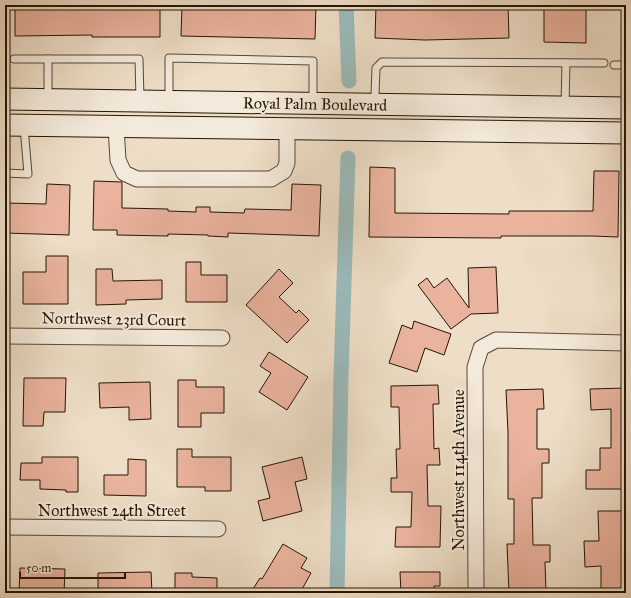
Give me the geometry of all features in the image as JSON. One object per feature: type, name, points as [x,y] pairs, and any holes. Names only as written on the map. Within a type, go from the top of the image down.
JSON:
[{"type":"main road","name":"Royal Palm Boulevard","points":[[5,100],[373,105],[402,117],[626,133]]},
{"type":"main road","name":"Royal Palm Boulevard","points":[[15,125],[287,128],[402,117],[565,108],[626,108]]},
{"type":"street","points":[[116,126],[118,160],[124,173],[137,179],[272,179],[284,171],[286,163],[287,128]]},
{"type":"street","name":"Northwest 23rd Court","points":[[5,336],[222,338]]},
{"type":"street","name":"Northwest 114th Avenue","points":[[476,593],[475,367],[481,348],[496,340],[626,343]]},
{"type":"street","name":"Northwest 24th Street","points":[[5,527],[218,529]]},
{"type":"lane","points":[[169,102],[169,58],[313,61],[313,104]]},
{"type":"lane","points":[[14,59],[139,59],[140,102]]},
{"type":"lane","points":[[48,59],[48,100]]},
{"type":"lane","points":[[373,105],[376,68],[382,62],[604,64]]},
{"type":"lane","points":[[565,108],[566,64]]},
{"type":"lane","points":[[614,65],[626,65]]},
{"type":"lane","points":[[5,173],[28,174],[15,125]]},
{"type":"building","points":[[15,5],[160,5],[160,37],[92,37],[92,35],[15,36]]},
{"type":"building","points":[[182,5],[316,5],[315,39],[181,36]]},
{"type":"building","points":[[376,5],[508,5],[509,38],[425,40],[375,38]]},
{"type":"building","points":[[544,5],[586,5],[586,43],[544,42]]},
{"type":"building","points":[[370,167],[395,168],[395,213],[509,214],[509,211],[593,211],[594,171],[619,171],[618,237],[369,237]]},
{"type":"building","points":[[94,181],[122,182],[122,208],[168,209],[168,211],[196,212],[196,207],[210,207],[210,212],[244,213],[245,209],[291,210],[292,184],[321,185],[319,236],[228,233],[228,237],[168,234],[168,236],[117,235],[117,230],[93,230]]},
{"type":"building","points":[[47,184],[70,185],[69,235],[5,233],[5,203],[46,204]]},
{"type":"building","points":[[46,256],[68,256],[68,304],[23,304],[23,272],[46,272]]},
{"type":"building","points":[[186,262],[201,262],[201,275],[227,275],[227,302],[186,302]]},
{"type":"building","points":[[496,267],[498,313],[471,314],[451,329],[418,285],[427,278],[434,288],[447,278],[469,308],[468,268]]},
{"type":"building","points":[[96,269],[112,269],[113,281],[162,280],[162,299],[126,300],[126,304],[96,305]]},
{"type":"building","points":[[279,269],[293,283],[279,297],[296,313],[299,310],[309,320],[287,343],[246,305]]},
{"type":"building","points":[[414,321],[451,334],[444,355],[425,348],[417,372],[389,363],[402,325],[412,329]]},
{"type":"building","points":[[269,352],[308,377],[287,410],[259,392],[271,373],[260,366]]},
{"type":"building","points":[[24,378],[66,378],[65,412],[44,412],[43,426],[23,426]]},
{"type":"building","points":[[178,380],[196,380],[196,387],[224,387],[224,413],[201,413],[201,427],[178,427]]},
{"type":"building","points":[[150,382],[151,419],[129,420],[129,407],[100,408],[99,383]]},
{"type":"building","points":[[438,385],[439,404],[433,404],[434,449],[439,448],[440,465],[427,465],[428,506],[441,506],[440,547],[395,547],[396,527],[411,527],[412,492],[391,492],[391,478],[397,478],[396,449],[400,449],[399,407],[391,407],[391,386]]},
{"type":"building","points":[[626,388],[626,489],[586,489],[586,470],[600,470],[600,448],[611,448],[611,409],[591,410],[590,389]]},
{"type":"building","points":[[543,389],[544,409],[537,409],[537,449],[549,449],[549,463],[542,463],[542,498],[532,498],[533,545],[550,545],[550,562],[545,562],[546,593],[509,593],[507,544],[514,544],[514,499],[508,499],[508,432],[506,390]]},
{"type":"building","points":[[177,449],[192,449],[192,457],[231,457],[231,491],[205,491],[205,487],[177,487]]},
{"type":"building","points":[[42,457],[78,457],[78,492],[40,489],[40,480],[20,480],[21,463],[42,463]]},
{"type":"building","points":[[302,457],[307,479],[295,482],[302,511],[263,521],[258,501],[270,498],[262,467]]},
{"type":"building","points":[[128,459],[146,460],[146,496],[104,495],[104,475],[128,475]]},
{"type":"building","points":[[598,511],[626,511],[626,593],[601,593],[601,566],[585,567],[584,541],[599,541]]},
{"type":"building","points":[[283,544],[307,558],[301,568],[311,573],[300,593],[259,593],[253,589],[260,578],[262,579]]},
{"type":"building","points":[[20,568],[65,569],[64,593],[19,593]]},
{"type":"building","points":[[151,572],[152,593],[98,593],[98,573]]},
{"type":"building","points":[[400,572],[440,572],[440,586],[434,586],[434,593],[401,593]]},
{"type":"building","points":[[175,573],[192,573],[192,577],[217,578],[217,593],[175,593]]},
{"type":"waterway","points":[[346,5],[349,81]]},
{"type":"waterway","points":[[337,593],[341,376],[348,158]]}]
